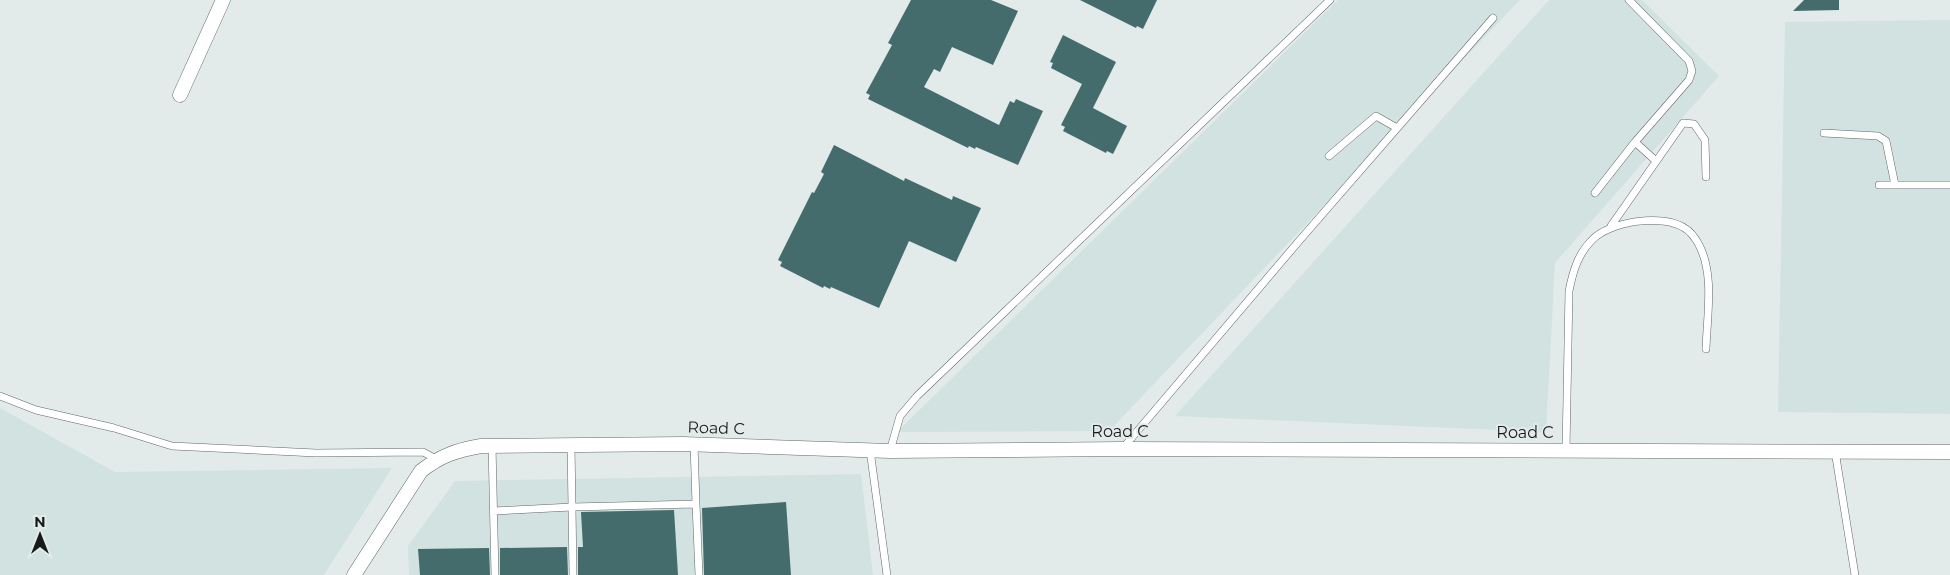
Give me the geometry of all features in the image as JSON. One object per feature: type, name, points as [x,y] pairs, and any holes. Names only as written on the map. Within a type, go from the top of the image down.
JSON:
[{"type":"street","points":[[180,95],[223,0]]},
{"type":"street","name":"Road C","points":[[354,575],[422,471],[436,459],[457,450],[492,445],[694,444],[890,451],[1122,448],[1950,452]]},
{"type":"lane","points":[[890,451],[900,416],[917,396],[1330,0]]},
{"type":"lane","points":[[1594,192],[1689,80],[1692,71],[1689,61],[1629,0]]},
{"type":"lane","points":[[1122,448],[1493,18]]},
{"type":"lane","points":[[1329,156],[1376,116],[1397,128]]},
{"type":"lane","points":[[1566,450],[1569,300],[1572,275],[1582,251],[1594,238],[1611,226],[1683,123],[1694,124],[1705,140],[1706,177]]},
{"type":"lane","points":[[1824,133],[1878,136],[1886,141],[1895,185]]},
{"type":"lane","points":[[1635,142],[1656,161]]},
{"type":"lane","points":[[1879,185],[1950,185]]},
{"type":"lane","points":[[1611,226],[1636,221],[1665,222],[1684,227],[1692,235],[1699,245],[1707,269],[1706,348]]},
{"type":"lane","points":[[0,396],[36,410],[114,428],[172,446],[316,453],[423,452],[436,459]]},
{"type":"lane","points":[[571,444],[573,575]]},
{"type":"lane","points":[[694,444],[699,575]]},
{"type":"lane","points":[[492,445],[495,575]]},
{"type":"lane","points":[[870,450],[887,575]]},
{"type":"lane","points":[[1835,451],[1855,575]]},
{"type":"lane","points":[[494,511],[696,504]]},
{"type":"shaded area","points":[[1338,0],[1520,0],[1109,431],[897,432]]},
{"type":"shaded area","points":[[1549,0],[1642,0],[1719,76],[1555,263],[1546,432],[1175,416]]},
{"type":"shaded area","points":[[1950,20],[1950,414],[1778,412],[1785,22]]},
{"type":"shaded area","points":[[0,408],[115,472],[392,468],[324,575],[0,575]]},
{"type":"shaded area","points":[[861,474],[873,575],[409,575],[408,546],[455,481]]},
{"type":"building","points":[[911,0],[991,0],[1018,11],[993,65],[952,47],[940,72],[934,69],[924,87],[999,125],[1010,101],[1014,103],[1016,99],[1043,111],[1018,165],[976,147],[975,149],[969,146],[968,148],[868,99],[870,95],[866,93],[892,45],[888,43]]},
{"type":"building","points":[[1080,0],[1157,0],[1143,29],[1137,26],[1136,28]]},
{"type":"building","points":[[1804,0],[1839,0],[1839,10],[1793,11]]},
{"type":"building","points":[[1063,35],[1116,62],[1093,108],[1127,126],[1113,154],[1107,151],[1106,153],[1063,131],[1065,127],[1061,125],[1082,84],[1051,68],[1053,63],[1050,62]]},
{"type":"building","points":[[834,145],[904,181],[905,178],[952,200],[953,196],[981,208],[956,262],[909,241],[879,308],[831,287],[830,289],[824,286],[823,288],[780,266],[782,262],[778,260],[812,192],[814,193],[824,174],[821,172]]},
{"type":"building","points":[[786,502],[791,575],[704,575],[702,508]]},
{"type":"building","points":[[674,510],[678,575],[578,575],[578,547],[583,547],[581,512]]},
{"type":"building","points":[[567,547],[568,575],[500,575],[500,548]]},
{"type":"building","points":[[489,548],[490,575],[420,575],[418,549]]}]
